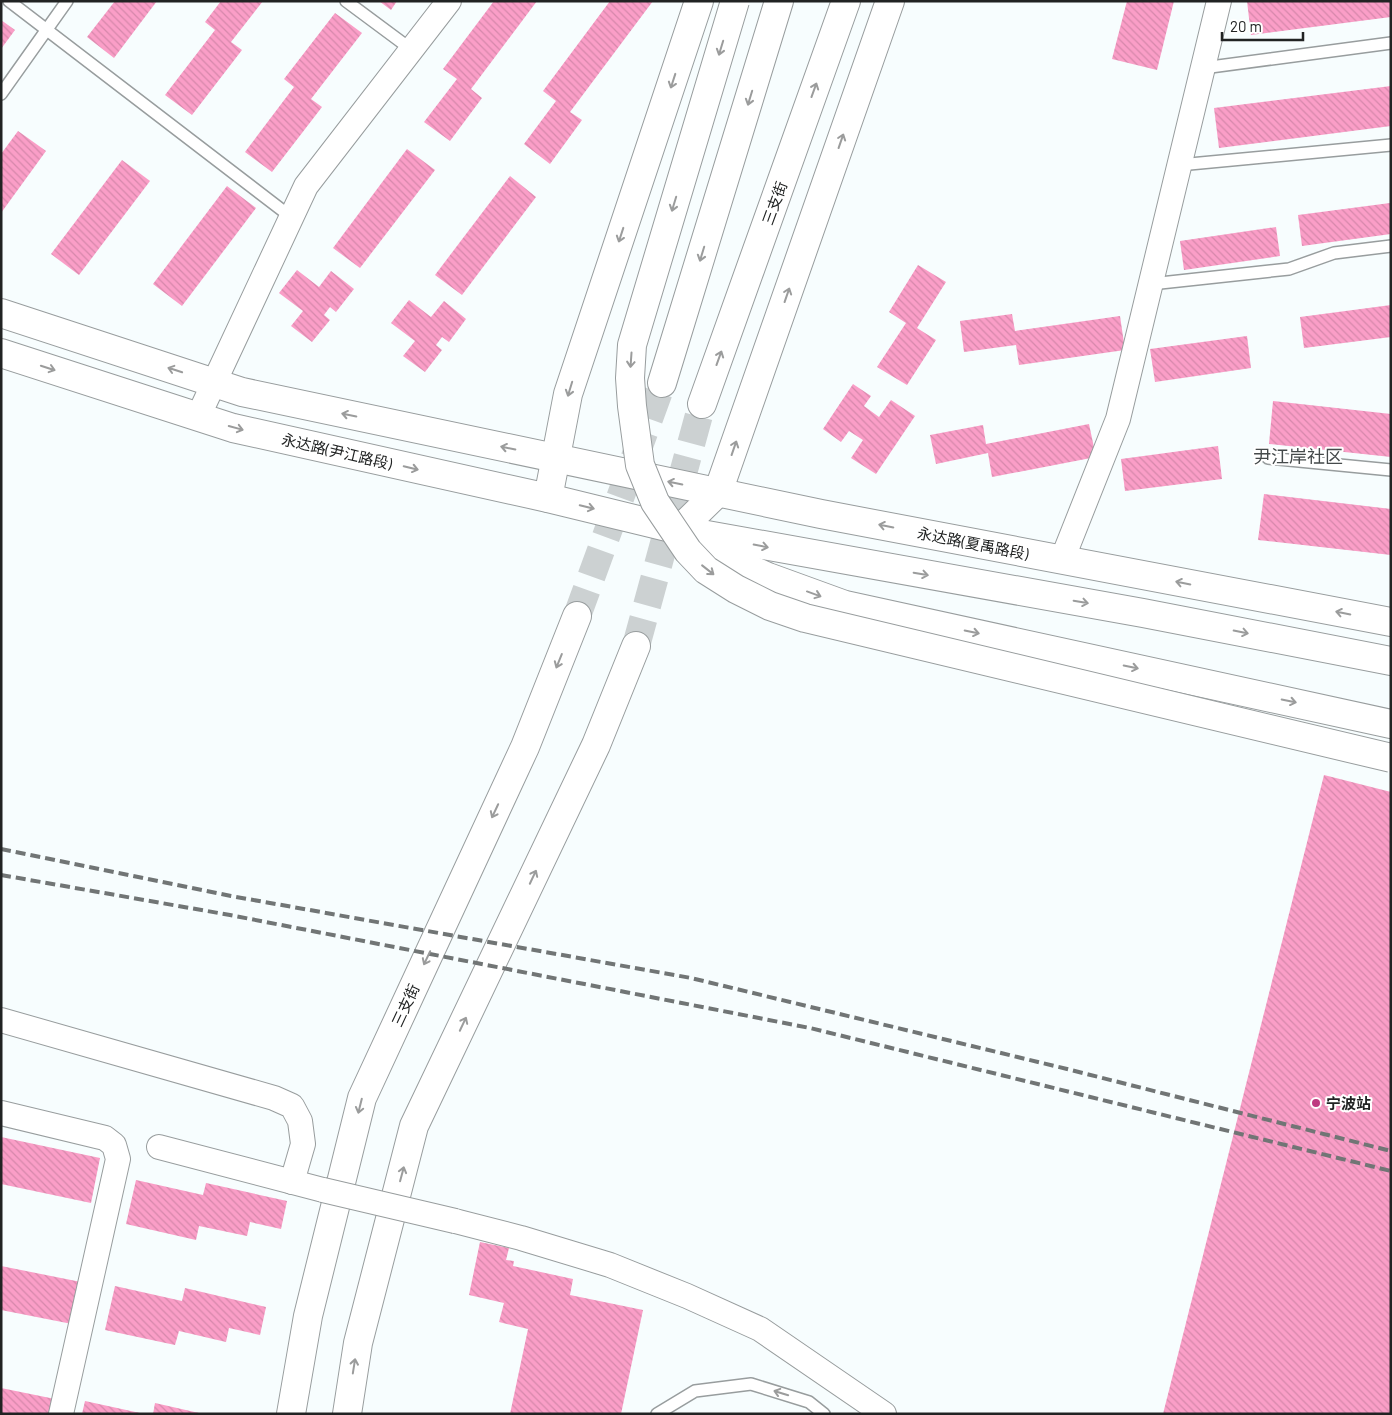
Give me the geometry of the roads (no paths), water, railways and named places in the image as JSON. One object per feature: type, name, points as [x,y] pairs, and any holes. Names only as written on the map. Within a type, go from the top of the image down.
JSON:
[{"type":"main road","points":[[548,498],[568,394],[699,1]]},
{"type":"main road","points":[[735,1],[632,345],[630,378],[640,465],[655,502],[688,551],[706,570],[736,589],[770,606],[805,618],[1391,758]]},
{"type":"main road","points":[[662,383],[779,1]]},
{"type":"main road","name":"三支街","points":[[702,404],[846,1]]},
{"type":"main road","points":[[679,530],[718,492],[890,1]]},
{"type":"main road","points":[[1,313],[242,392],[556,458]]},
{"type":"main road","name":"永达路(尹江路段)","points":[[1,353],[233,428],[548,498],[679,530]]},
{"type":"main road","name":"永达路(夏禹路段)","points":[[556,458],[821,514],[1391,622]]},
{"type":"main road","points":[[679,530],[718,555],[768,577],[845,605],[1391,724]]},
{"type":"main road","points":[[679,530],[1143,613],[1391,661]]},
{"type":"main road","name":"三支街","points":[[291,1414],[308,1316],[362,1098],[525,747],[577,616]]},
{"type":"main road","points":[[347,1414],[358,1343],[414,1126],[596,745],[636,646]]},
{"type":"street","points":[[198,416],[306,186],[449,1]]},
{"type":"street","points":[[1062,560],[1118,419],[1219,1]]},
{"type":"street","points":[[1,1020],[274,1098],[292,1106],[300,1121],[303,1144],[292,1182]]},
{"type":"street","points":[[1,1113],[105,1138],[114,1145],[118,1159],[62,1414]]},
{"type":"street","points":[[159,1148],[521,1238],[610,1265],[696,1300],[760,1329],[884,1414]]},
{"type":"lane","points":[[9,1],[292,216]]},
{"type":"lane","points":[[1,94],[68,1]]},
{"type":"lane","points":[[346,1],[412,50]]},
{"type":"lane","points":[[1203,68],[1391,43]]},
{"type":"lane","points":[[1180,165],[1391,145]]},
{"type":"lane","points":[[1150,284],[1289,269],[1334,253],[1391,246]]},
{"type":"lane","points":[[1268,458],[1391,470]]},
{"type":"lane","points":[[657,1414],[695,1391],[751,1384],[809,1402],[824,1414]]},
{"type":"tunnel","points":[[577,616],[662,383]]},
{"type":"tunnel","points":[[636,646],[702,404]]},
{"type":"railway","points":[[1,849],[231,896],[691,978],[1067,1069],[1391,1151]]},
{"type":"railway","points":[[1,875],[230,915],[810,1028],[1391,1171]]},
{"type":"place","name":"宁波站","points":[[1316,1103]]},
{"type":"district","name":"尹江岸社区","points":[[1298,456]]}]
